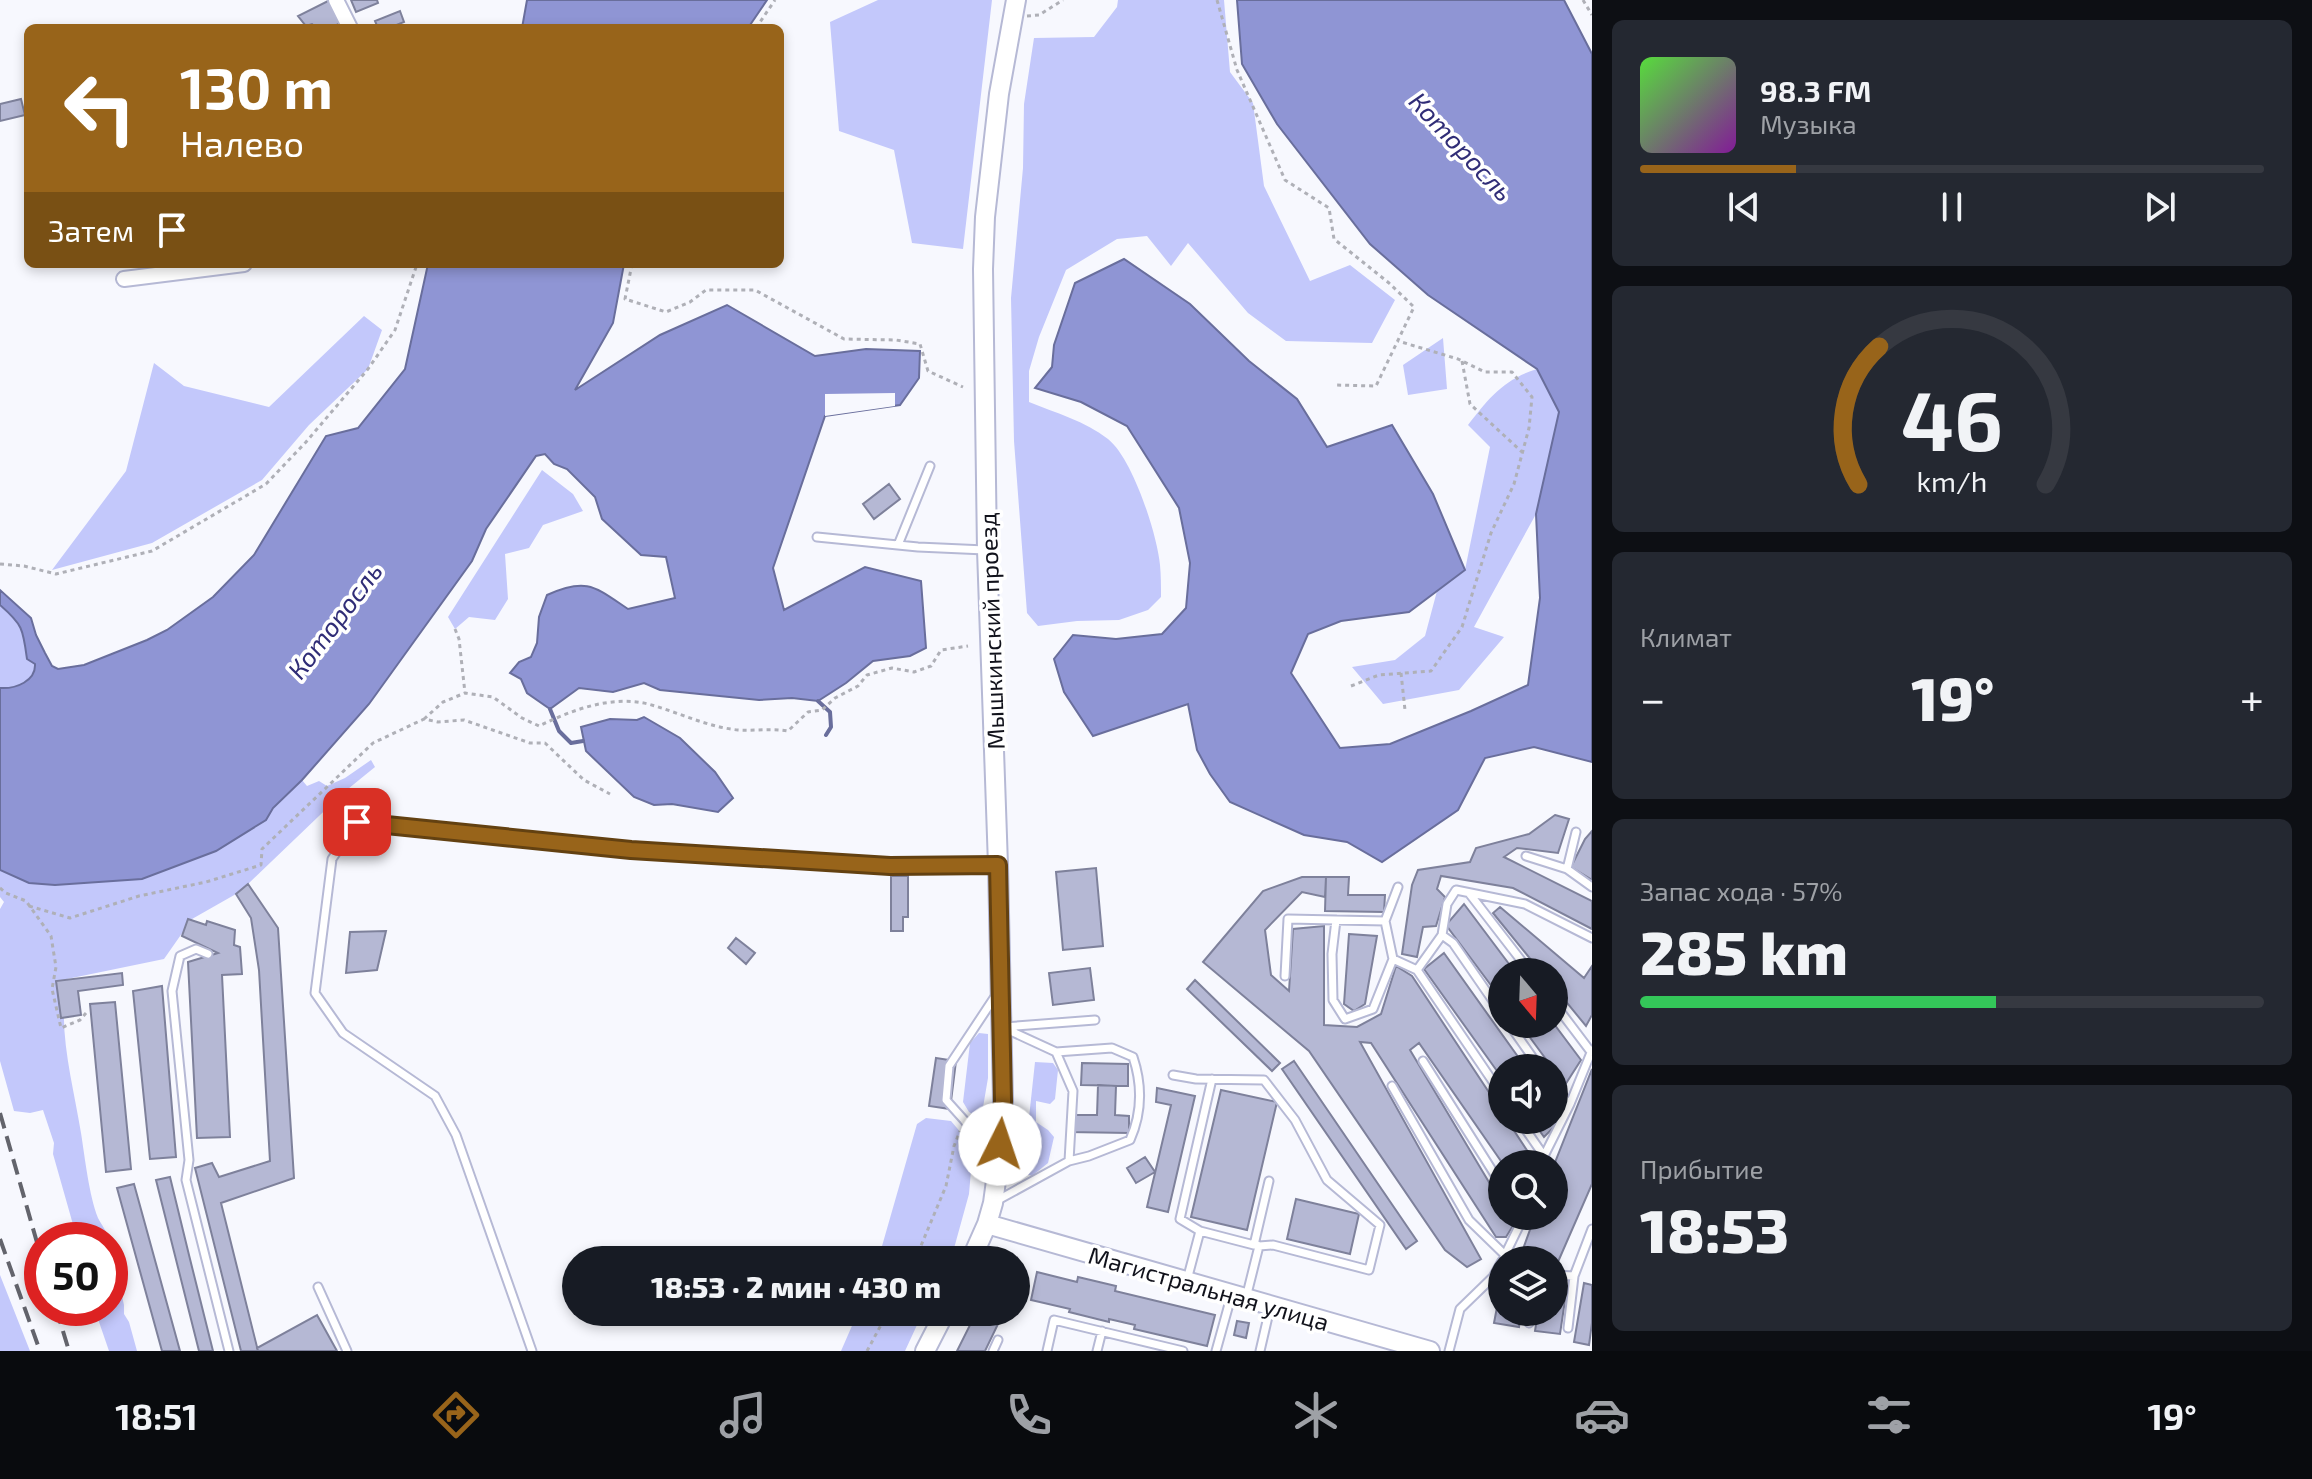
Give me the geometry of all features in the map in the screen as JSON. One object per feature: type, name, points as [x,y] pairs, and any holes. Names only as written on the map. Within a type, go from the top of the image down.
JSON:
[{"type":"main road","name":"Мышкинский проезд","points":[[977,1246],[993,1203],[1003,1101],[987,550],[983,269],[985,217],[999,94],[1014,8]]},
{"type":"main road","name":"Магистральная улица","points":[[987,1224],[1430,1351]]},
{"type":"main road","points":[[925,1351],[938,1326]]},
{"type":"street","points":[[336,0],[348,24]]},
{"type":"street","points":[[124,279],[212,268]]},
{"type":"lane","points":[[898,545],[930,466]]},
{"type":"lane","points":[[817,537],[987,550]]},
{"type":"lane","points":[[532,1351],[456,1135],[435,1096],[343,1033],[315,993],[332,859],[357,822],[631,850],[890,866],[998,865]]},
{"type":"lane","points":[[1567,869],[1576,832]]},
{"type":"lane","points":[[1526,856],[1567,869],[1592,887]]},
{"type":"lane","points":[[1336,920],[1332,954],[1333,1000],[1345,1019],[1373,1009],[1393,959],[1385,921],[1398,887]]},
{"type":"lane","points":[[1417,970],[1442,935],[1447,904],[1456,890],[1525,904],[1592,938]]},
{"type":"lane","points":[[1469,893],[1519,958]]},
{"type":"lane","points":[[1285,976],[1288,919],[1385,921]]},
{"type":"lane","points":[[1442,935],[1453,943],[1488,994]]},
{"type":"lane","points":[[208,954],[196,949],[180,956],[172,991],[189,1160],[186,1180],[229,1351]]},
{"type":"lane","points":[[1393,959],[1417,970],[1488,1074]]},
{"type":"lane","points":[[998,1166],[946,1100],[949,1066],[1001,987]]},
{"type":"lane","points":[[1002,1027],[1095,1020]]},
{"type":"lane","points":[[1548,1150],[1592,1051],[1568,1021]]},
{"type":"lane","points":[[993,1203],[1069,1161],[1130,1140],[1139,1109],[1140,1077],[1133,1057],[1112,1048],[1056,1052],[1002,1027]]},
{"type":"lane","points":[[1056,1052],[1073,1091],[1069,1161]]},
{"type":"lane","points":[[1423,1061],[1488,1164]]},
{"type":"lane","points":[[1173,1075],[1264,1080],[1295,1120],[1327,1180],[1380,1225],[1369,1270],[1273,1245],[1257,1246],[1200,1231],[1180,1219],[1212,1079]]},
{"type":"lane","points":[[1392,1086],[1469,1220],[1492,1246]]},
{"type":"lane","points":[[1216,1351],[1257,1246],[1269,1181]]},
{"type":"lane","points":[[1568,1328],[1574,1276],[1592,1229]]},
{"type":"lane","points":[[1186,1282],[1200,1231]]},
{"type":"lane","points":[[1568,1276],[1574,1276]]},
{"type":"lane","points":[[1449,1351],[1460,1309],[1488,1282]]},
{"type":"lane","points":[[318,1287],[347,1351]]},
{"type":"lane","points":[[1260,1351],[1270,1306]]},
{"type":"lane","points":[[1047,1351],[1054,1320],[1183,1351]]},
{"type":"lane","points":[[1097,1351],[1102,1331]]},
{"type":"lane","points":[[993,1351],[998,1340]]},
{"type":"path","points":[[759,24],[775,0]]},
{"type":"path","points":[[1014,8],[1039,15],[1063,0]]},
{"type":"path","points":[[1217,0],[1237,70],[1285,180],[1329,208],[1334,239],[1414,307],[1376,386],[1335,385]]},
{"type":"path","points":[[1583,0],[1592,15]]},
{"type":"path","points":[[0,564],[56,574],[152,551],[266,484],[368,369],[395,330],[416,268]]},
{"type":"path","points":[[631,268],[625,299],[666,312],[690,302],[706,290],[755,290],[844,339],[896,340],[920,344],[928,371],[963,387]]},
{"type":"path","points":[[1351,686],[1379,675],[1431,671],[1462,627],[1491,533],[1514,484],[1529,428],[1532,397],[1512,372],[1485,372],[1462,361],[1398,341]]},
{"type":"path","points":[[1462,361],[1470,404],[1522,452]]},
{"type":"path","points":[[455,629],[459,639],[465,693]]},
{"type":"path","points":[[29,906],[70,918],[139,896],[206,882],[261,865],[262,849],[373,743],[424,719],[443,702],[465,693],[493,697],[539,726],[590,706],[622,701],[646,704],[738,730],[769,728],[788,731],[808,712],[822,710],[835,698],[858,686],[867,675],[892,668],[914,672],[931,666],[941,650],[968,646]]},
{"type":"path","points":[[1401,673],[1405,710]]},
{"type":"path","points":[[424,719],[438,722],[464,720],[530,743],[545,743],[584,780],[610,794]]},
{"type":"path","points":[[0,888],[26,901],[51,936],[56,967],[52,989],[61,1028],[80,1020],[86,1013]]},
{"type":"path","points":[[921,1246],[946,1186],[954,1146],[964,1120]]},
{"type":"path","points":[[867,1351],[880,1326]]},
{"type":"shaded area","points":[[878,0],[992,0],[963,249],[912,243],[894,150],[839,131],[830,22]]},
{"type":"shaded area","points":[[1118,0],[1224,0],[1230,72],[1253,103],[1264,186],[1310,281],[1350,265],[1395,300],[1372,343],[1286,341],[1248,313],[1188,243],[1171,266],[1147,236],[1117,239],[1066,270],[1029,371],[1029,402],[1090,427],[1117,449],[1135,479],[1149,517],[1160,565],[1161,597],[1148,610],[1119,620],[1038,626],[1027,613],[1014,441],[1011,298],[1023,168],[1024,104],[1034,38],[1094,37],[1117,7]]},
{"type":"shaded area","points":[[364,316],[382,330],[368,369],[309,425],[262,480],[152,543],[52,570],[126,471],[154,363],[184,386],[269,407]]},
{"type":"shaded area","points":[[1443,338],[1447,389],[1408,395],[1403,365]]},
{"type":"shaded area","points":[[1537,369],[1559,412],[1536,514],[1474,627],[1504,637],[1459,690],[1383,704],[1352,667],[1395,660],[1425,636],[1437,591],[1465,570],[1490,447],[1468,425],[1498,391],[1515,378]]},
{"type":"shaded area","points":[[542,470],[573,494],[583,511],[543,525],[529,548],[505,554],[508,599],[495,620],[469,617],[455,629],[448,617]]},
{"type":"shaded area","points":[[0,605],[18,623],[27,658],[35,664],[28,679],[6,688],[0,688]]},
{"type":"shaded area","points":[[371,760],[375,767],[236,894],[192,919],[164,959],[67,979],[64,1017],[67,1056],[92,1199],[100,1222],[72,1222],[43,1110],[30,1113],[14,1111],[0,1061],[0,909],[4,902],[0,897],[0,870],[29,883],[55,885],[142,879],[216,851],[266,820],[273,808],[302,780],[307,786],[319,781],[327,786]]},
{"type":"shaded area","points":[[979,1033],[988,1034],[988,1078],[981,1119],[969,1112],[963,1102],[970,1043]]},
{"type":"shaded area","points":[[1035,1062],[1053,1063],[1058,1070],[1055,1099],[1050,1104],[1036,1101],[1036,1122],[1054,1137],[1048,1163],[1032,1176],[1023,1173]]},
{"type":"shaded area","points":[[926,1118],[951,1121],[973,1147],[969,1194],[955,1246],[882,1246],[917,1124]]},
{"type":"shaded area","points":[[0,1275],[30,1351],[0,1351]]},
{"type":"shaded area","points":[[128,1320],[137,1351],[109,1351],[100,1326],[128,1326]]},
{"type":"shaded area","points":[[852,1326],[917,1326],[905,1351],[841,1351]]},
{"type":"water","points":[[527,0],[767,0],[751,24],[523,24]]},
{"type":"water","name":"Которосль","points":[[1237,0],[1564,0],[1592,54],[1592,762],[1534,747],[1485,758],[1458,810],[1382,862],[1347,842],[1304,835],[1230,802],[1197,750],[1188,704],[1093,736],[1064,692],[1054,659],[1073,635],[1116,639],[1162,634],[1186,608],[1190,563],[1179,508],[1127,426],[1081,402],[1035,388],[1052,367],[1054,345],[1075,283],[1124,259],[1190,304],[1249,361],[1297,399],[1327,447],[1392,425],[1433,494],[1465,570],[1409,612],[1341,621],[1308,634],[1291,673],[1340,748],[1390,744],[1528,685],[1540,598],[1536,514],[1559,412],[1537,369],[1428,295],[1370,244],[1277,124],[1242,64]]},
{"type":"water","name":"Которосль","points":[[427,268],[623,268],[613,323],[575,390],[660,335],[727,305],[815,356],[866,349],[920,351],[919,378],[900,405],[825,416],[773,568],[784,610],[865,567],[921,581],[926,648],[910,656],[873,661],[818,701],[792,698],[759,700],[660,690],[644,683],[613,692],[579,688],[550,709],[527,693],[521,679],[510,673],[519,662],[531,657],[547,595],[572,586],[590,587],[628,609],[675,598],[666,557],[641,555],[602,519],[595,497],[567,469],[554,464],[545,454],[536,456],[486,529],[472,561],[369,704],[273,808],[266,820],[216,851],[142,879],[55,885],[29,883],[0,870],[0,688],[24,683],[32,675],[35,664],[27,659],[18,623],[0,605],[0,590],[31,618],[45,653],[52,666],[58,669],[84,665],[167,630],[213,597],[254,555],[326,436],[358,428],[405,369]]},
{"type":"water","points":[[644,717],[680,738],[715,772],[733,798],[718,812],[672,804],[654,805],[634,797],[586,751],[581,727],[610,719],[637,720]]},
{"type":"pier","points":[[895,393],[895,406],[825,416],[825,394]]},
{"type":"building","points":[[330,0],[341,22],[304,24],[298,16]]},
{"type":"building","points":[[351,0],[377,0],[378,3],[356,12]]},
{"type":"building","points":[[400,11],[404,22],[376,24],[375,21]]},
{"type":"building","points":[[21,99],[24,115],[0,121],[0,104]]},
{"type":"building","points":[[889,484],[900,499],[874,519],[863,504]]},
{"type":"building","points":[[1555,815],[1569,819],[1558,853],[1517,848],[1504,857],[1592,901],[1592,929],[1513,888],[1441,876],[1437,889],[1445,897],[1436,926],[1423,927],[1417,957],[1402,954],[1412,885],[1418,870],[1470,862],[1476,848],[1529,834]]},
{"type":"building","points":[[1592,831],[1592,880],[1571,867]]},
{"type":"building","points":[[1096,868],[1103,946],[1063,950],[1056,872]]},
{"type":"building","points":[[891,876],[908,876],[908,917],[903,917],[903,931],[891,931]]},
{"type":"building","points":[[1302,877],[1326,877],[1325,897],[1302,892],[1265,930],[1271,975],[1289,991],[1293,929],[1324,926],[1324,1025],[1357,1027],[1381,1014],[1396,966],[1412,976],[1488,1091],[1488,1134],[1516,1134],[1527,1150],[1493,1150],[1419,1043],[1410,1050],[1488,1181],[1488,1225],[1371,1043],[1360,1042],[1481,1259],[1467,1267],[1445,1250],[1309,1051],[1203,962],[1263,891]]},
{"type":"building","points":[[1326,877],[1349,877],[1348,895],[1385,895],[1384,912],[1325,911]]},
{"type":"building","points":[[248,884],[278,928],[294,1178],[221,1203],[258,1351],[241,1351],[195,1168],[212,1163],[219,1177],[270,1161],[259,970],[251,918],[236,894]]},
{"type":"building","points":[[1464,904],[1504,958],[1488,958],[1488,981],[1446,925]]},
{"type":"building","points":[[1500,907],[1560,958],[1530,958],[1493,913]]},
{"type":"building","points":[[188,919],[235,930],[234,945],[240,947],[242,974],[222,975],[230,1137],[197,1138],[188,962],[218,953],[182,936]]},
{"type":"building","points":[[386,931],[377,970],[346,973],[350,932]]},
{"type":"building","points":[[1349,934],[1377,936],[1365,1004],[1354,1011],[1344,1004]]},
{"type":"building","points":[[736,938],[755,953],[746,964],[728,948]]},
{"type":"building","points":[[1444,953],[1488,1015],[1488,1038],[1505,1038],[1516,1054],[1488,1054],[1488,1058],[1424,969]]},
{"type":"building","points":[[1568,964],[1584,978],[1592,966],[1592,1015],[1586,1026],[1568,1004]]},
{"type":"building","points":[[1090,968],[1094,1000],[1053,1005],[1049,973]]},
{"type":"building","points":[[122,973],[123,985],[78,991],[81,1015],[61,1018],[56,981]]},
{"type":"building","points":[[1195,980],[1280,1063],[1272,1071],[1187,989]]},
{"type":"building","points":[[162,986],[176,1157],[150,1159],[133,991]]},
{"type":"building","points":[[115,1002],[131,1169],[106,1172],[90,1004]]},
{"type":"building","points":[[1530,1038],[1564,1038],[1581,1060],[1568,1080],[1568,1054],[1542,1054]]},
{"type":"building","points":[[936,1058],[956,1061],[950,1109],[929,1106]]},
{"type":"building","points":[[1294,1061],[1417,1241],[1406,1249],[1282,1069]]},
{"type":"building","points":[[1082,1063],[1128,1064],[1128,1086],[1081,1085]]},
{"type":"building","points":[[1592,1069],[1592,1184],[1565,1246],[1524,1246],[1530,1230],[1568,1230],[1568,1150],[1560,1150]]},
{"type":"building","points":[[1098,1085],[1116,1086],[1115,1115],[1129,1116],[1129,1133],[1068,1132],[1069,1115],[1097,1115]]},
{"type":"building","points":[[1157,1088],[1195,1096],[1168,1212],[1147,1207],[1171,1105],[1156,1102]]},
{"type":"building","points":[[1221,1090],[1277,1102],[1247,1230],[1191,1217]]},
{"type":"building","points":[[1145,1157],[1155,1172],[1136,1183],[1127,1168]]},
{"type":"building","points":[[170,1177],[213,1351],[199,1351],[156,1180]]},
{"type":"building","points":[[134,1184],[180,1351],[162,1351],[117,1188]]},
{"type":"building","points":[[1296,1199],[1359,1214],[1350,1254],[1287,1239]]},
{"type":"building","points":[[1491,1230],[1510,1230],[1506,1237],[1496,1237]]},
{"type":"building","points":[[1037,1272],[1077,1282],[1078,1277],[1116,1286],[1115,1291],[1215,1315],[1207,1346],[1031,1300]]},
{"type":"building","points":[[1584,1283],[1592,1285],[1589,1345],[1574,1342]]},
{"type":"building","points":[[317,1315],[337,1351],[258,1351],[257,1348]]},
{"type":"building","points":[[1237,1321],[1249,1323],[1246,1338],[1234,1335]]},
{"type":"building","points":[[970,1326],[997,1326],[985,1351],[957,1351]]},
{"type":"building","points":[[1536,1326],[1561,1326],[1560,1334],[1535,1331]]},
{"type":"waterway","points":[[818,701],[830,712],[831,727],[826,735]]},
{"type":"waterway","points":[[550,709],[559,731],[571,743],[583,741]]},
{"type":"railway","points":[[0,1113],[31,1222]]},
{"type":"railway","points":[[0,1239],[40,1351]]},
{"type":"railway","points":[[61,1326],[69,1351]]},
{"type":"route","points":[[357,822],[631,850],[890,866],[998,865],[1003,1101],[1000,1144]]}]
